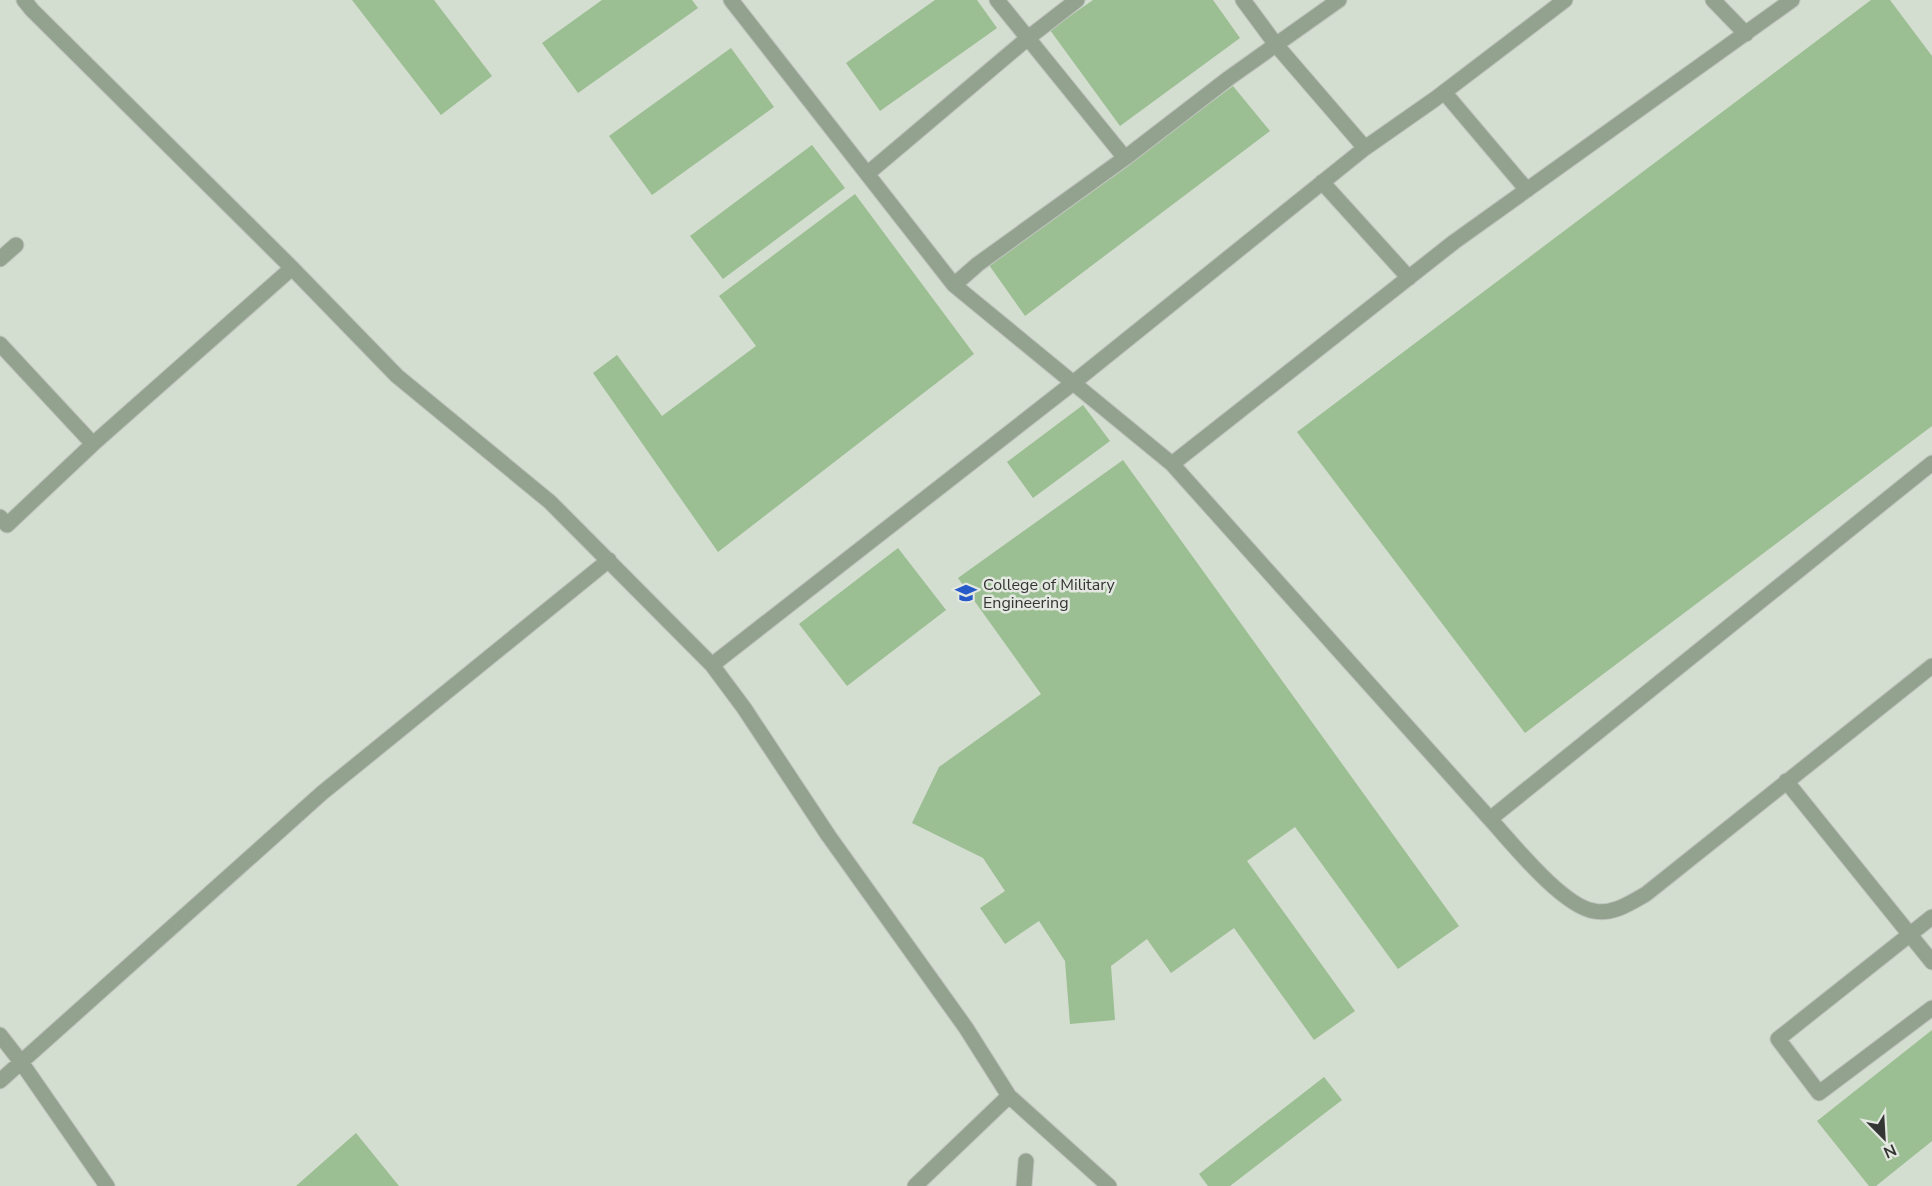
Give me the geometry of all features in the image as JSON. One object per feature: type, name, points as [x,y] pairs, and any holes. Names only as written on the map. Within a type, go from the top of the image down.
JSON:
[{"type":"lane","points":[[24,0],[397,376],[550,502],[712,664],[828,835],[966,1028],[1010,1096],[1109,1186]]},
{"type":"lane","points":[[731,0],[954,285],[1172,464],[1490,819],[1546,879],[1573,903],[1594,911],[1617,910],[1646,894],[1932,666]]},
{"type":"lane","points":[[997,0],[1125,158]]},
{"type":"lane","points":[[867,174],[1028,38],[1077,0]]},
{"type":"lane","points":[[1244,0],[1277,46],[1365,148]]},
{"type":"lane","points":[[954,285],[978,264],[1125,158],[1229,78],[1339,0]]},
{"type":"lane","points":[[712,664],[1073,382],[1365,148],[1444,92],[1565,0]]},
{"type":"lane","points":[[1713,0],[1746,34]]},
{"type":"lane","points":[[1172,464],[1454,243],[1792,0]]},
{"type":"lane","points":[[1444,92],[1527,190]]},
{"type":"lane","points":[[1322,182],[1409,278]]},
{"type":"lane","points":[[0,259],[16,244]]},
{"type":"lane","points":[[0,517],[7,525],[93,444],[292,268]]},
{"type":"lane","points":[[0,344],[93,444]]},
{"type":"lane","points":[[1490,819],[1932,463]]},
{"type":"lane","points":[[0,1081],[322,793],[609,560]]},
{"type":"lane","points":[[1786,781],[1932,962]]},
{"type":"lane","points":[[1932,917],[1778,1039],[1819,1094],[1932,1008]]},
{"type":"lane","points":[[0,1035],[108,1186]]},
{"type":"lane","points":[[915,1186],[1010,1096]]},
{"type":"lane","points":[[1024,1186],[1026,1161]]},
{"type":"shaded area","name":"College of Military Engineering","points":[[0,0],[1932,0],[1932,1186],[0,1186]]},
{"type":"building","points":[[352,0],[434,0],[492,76],[441,115]]},
{"type":"building","points":[[602,0],[692,0],[698,8],[578,93],[542,43]]},
{"type":"building","points":[[935,0],[977,0],[997,28],[880,111],[846,63]]},
{"type":"building","points":[[1093,0],[1213,0],[1240,38],[1120,126],[1050,30]]},
{"type":"building","points":[[1871,0],[1890,0],[1932,56],[1932,426],[1525,733],[1297,432]]},
{"type":"building","points":[[731,48],[774,107],[652,195],[609,136]]},
{"type":"building","points":[[1233,86],[1270,131],[1025,316],[989,265]]},
{"type":"building","points":[[812,145],[845,188],[723,279],[690,236]]},
{"type":"building","points":[[855,194],[974,354],[718,552],[593,373],[617,355],[662,416],[756,346],[719,296]]},
{"type":"building","points":[[1083,405],[1110,441],[1033,498],[1007,462]]},
{"type":"building","points":[[1123,460],[1459,926],[1398,969],[1295,827],[1247,861],[1355,1011],[1314,1040],[1234,928],[1171,973],[1147,939],[1111,966],[1115,1020],[1070,1024],[1065,961],[1039,921],[1005,944],[980,908],[1005,891],[983,858],[912,823],[939,767],[1041,694],[958,578]]},
{"type":"building","points":[[898,548],[946,610],[847,686],[799,624]]},
{"type":"building","points":[[1932,1030],[1932,1141],[1876,1186],[1869,1186],[1817,1121]]},
{"type":"building","points":[[1324,1077],[1342,1100],[1230,1186],[1208,1186],[1199,1174]]},
{"type":"building","points":[[356,1133],[399,1186],[296,1186]]},
{"type":"place","name":"College of Military Engineering","points":[[966,593]]}]
